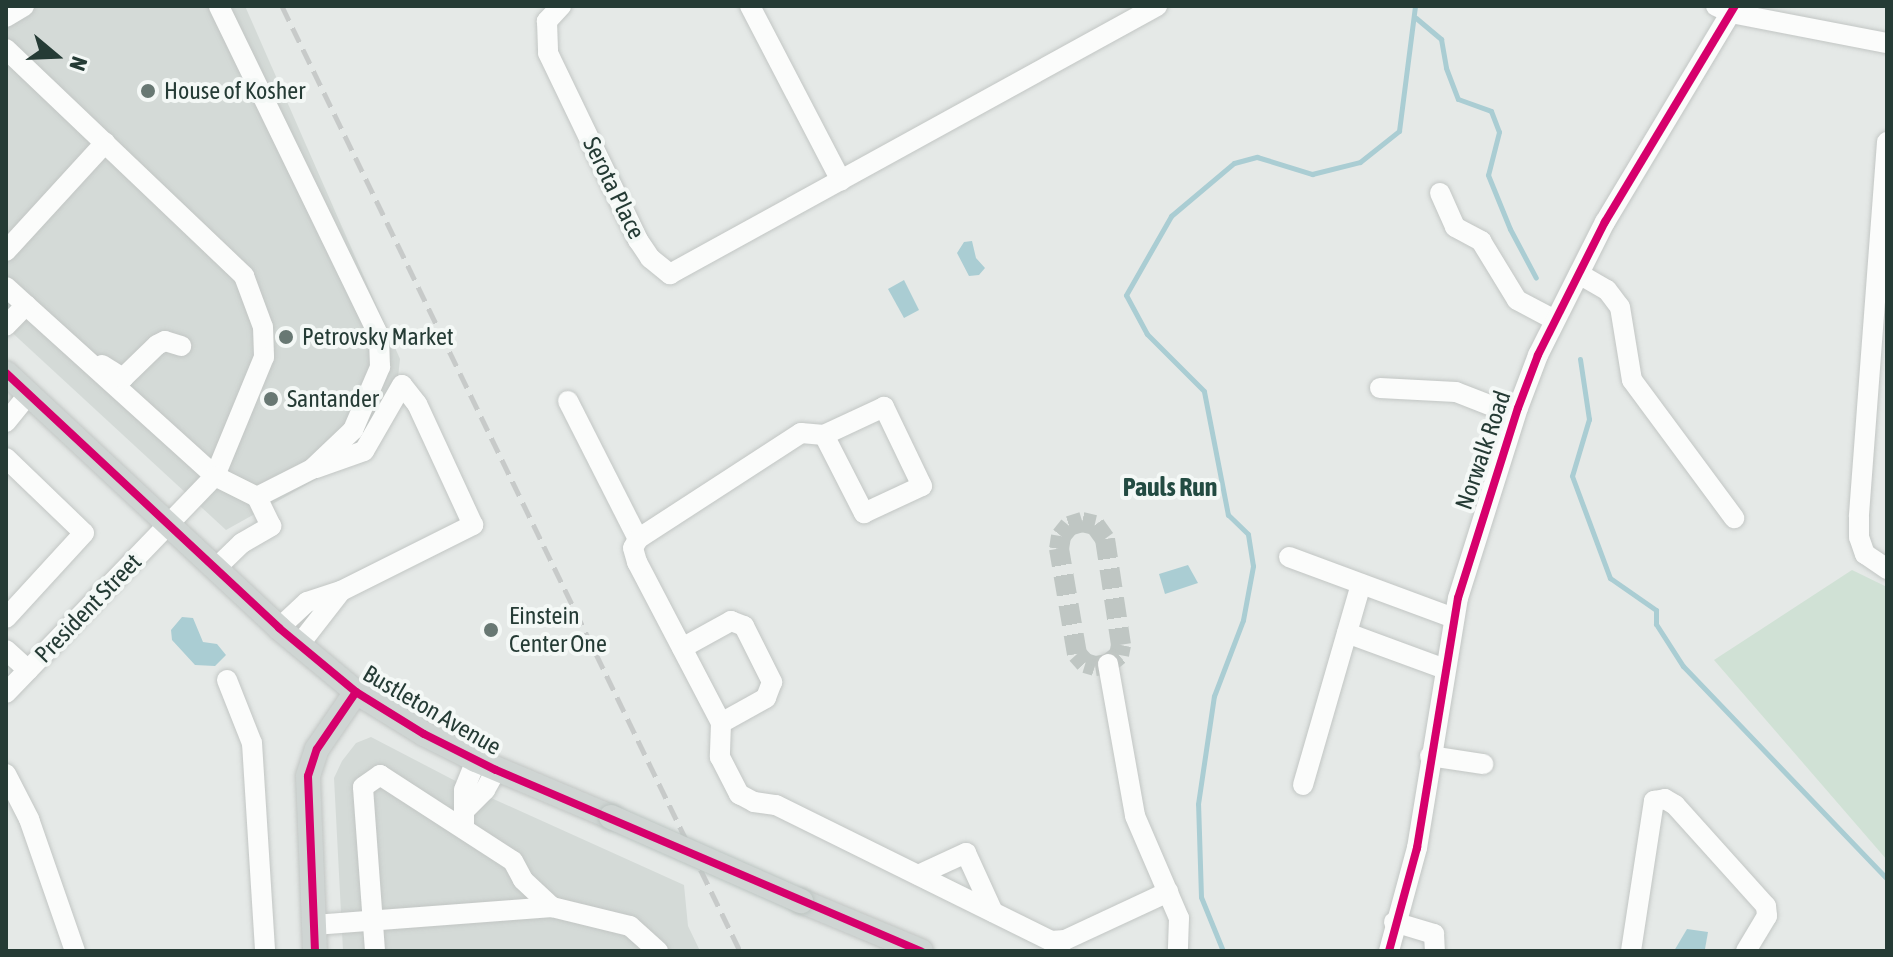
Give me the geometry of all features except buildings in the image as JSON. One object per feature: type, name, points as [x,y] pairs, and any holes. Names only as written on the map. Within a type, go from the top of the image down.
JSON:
[{"type":"main road","name":"Bustleton Avenue","points":[[6,373],[279,628],[356,692],[424,734],[486,765],[921,951]]},
{"type":"main road","points":[[315,951],[308,776],[317,749],[356,692]]},
{"type":"street","points":[[6,17],[24,6]]},
{"type":"street","points":[[219,6],[379,336],[380,367],[353,430],[312,469]]},
{"type":"street","name":"Serota Place","points":[[561,6],[547,21],[548,53],[638,240],[650,258],[670,274],[1157,6]]},
{"type":"street","points":[[750,6],[841,181]]},
{"type":"street","points":[[1727,8],[1887,43]]},
{"type":"street","name":"Norwalk Road","points":[[1389,951],[1394,922],[1417,848],[1454,618],[1495,471],[1515,415],[1555,320],[1605,222],[1727,8]]},
{"type":"street","name":"President Street","points":[[6,49],[244,276],[263,327],[264,357],[215,476],[6,693]]},
{"type":"street","points":[[1887,142],[1881,298],[1859,517],[1859,537],[1865,554],[1887,569]]},
{"type":"street","points":[[6,251],[105,143]]},
{"type":"street","points":[[1440,193],[1455,227],[1481,241],[1517,300],[1555,320]]},
{"type":"street","points":[[1579,274],[1607,290],[1620,307],[1632,380],[1734,518]]},
{"type":"street","points":[[6,287],[215,476],[257,497],[271,526],[242,543],[216,568]]},
{"type":"street","points":[[6,326],[26,305]]},
{"type":"street","points":[[70,336],[113,375],[123,378],[157,345],[165,341],[181,346]]},
{"type":"street","points":[[257,497],[312,469],[364,451],[402,385],[417,404],[473,525],[341,591],[307,602],[279,628]]},
{"type":"street","points":[[1380,388],[1456,392],[1515,415]]},
{"type":"street","points":[[6,422],[29,394]]},
{"type":"street","points":[[568,401],[638,539]]},
{"type":"street","points":[[824,435],[864,513],[922,486],[884,407],[824,435],[801,433],[638,539],[633,548],[637,562],[721,723],[720,757],[739,794],[754,802],[776,805],[1051,941],[1065,940],[1168,892]]},
{"type":"street","points":[[6,458],[84,533],[6,618]]},
{"type":"street","points":[[1289,557],[1454,618]]},
{"type":"street","points":[[1303,785],[1361,584]]},
{"type":"street","points":[[299,645],[341,591]]},
{"type":"street","points":[[682,648],[731,621],[744,626],[772,682],[766,698],[721,723]]},
{"type":"street","points":[[1347,633],[1445,669]]},
{"type":"street","points":[[6,650],[28,670]]},
{"type":"street","points":[[1108,664],[1135,816],[1179,918],[1178,951]]},
{"type":"street","points":[[227,680],[252,743],[265,951]]},
{"type":"street","points":[[1430,756],[1483,764]]},
{"type":"street","points":[[464,820],[485,790],[486,765]]},
{"type":"street","points":[[6,774],[29,819],[75,951]]},
{"type":"street","points":[[375,951],[363,787],[380,775],[464,820],[513,861],[523,880],[552,907]]},
{"type":"street","points":[[1631,951],[1654,801],[1665,799],[1675,805],[1766,906],[1767,916],[1746,951]]},
{"type":"street","points":[[918,875],[966,853],[993,912]]},
{"type":"street","points":[[314,925],[552,907],[630,926],[648,948]]},
{"type":"street","points":[[1394,922],[1434,934],[1435,951]]},
{"type":"shaded area","points":[[6,6],[245,6],[400,359],[397,386],[380,423],[324,475],[226,530],[6,327]]},
{"type":"shaded area","points":[[371,737],[469,788],[684,885],[688,926],[700,951],[343,951],[334,778],[356,743]]},
{"type":"green space","points":[[1852,570],[1887,587],[1887,860],[1714,660]]},
{"type":"water","points":[[972,241],[976,258],[985,268],[979,275],[969,276],[957,253],[964,242]]},
{"type":"water","points":[[904,280],[919,310],[904,318],[888,289]]},
{"type":"water","points":[[1188,565],[1198,583],[1165,594],[1159,574]]},
{"type":"water","points":[[182,617],[193,618],[203,642],[217,644],[226,655],[215,666],[195,665],[172,640],[171,630]]},
{"type":"water","points":[[1687,929],[1708,932],[1705,949],[1674,951]]},
{"type":"waterway","points":[[1223,951],[1201,897],[1198,804],[1214,696],[1243,620],[1253,566],[1248,534],[1228,515],[1204,391],[1147,334],[1126,295],[1171,216],[1234,163],[1257,157],[1312,174],[1360,162],[1399,131],[1415,6]]},
{"type":"waterway","points":[[1416,18],[1441,39],[1446,68],[1458,99],[1491,111],[1499,132],[1488,175],[1510,229],[1536,278]]},
{"type":"waterway","points":[[1580,359],[1589,419],[1572,476],[1610,578],[1656,610],[1656,624],[1683,666],[1887,879]]},
{"type":"tunnel","points":[[1082,522],[1095,525],[1105,539],[1121,645],[1119,655],[1108,664],[1095,666],[1085,663],[1077,654],[1059,549],[1061,536],[1069,526],[1082,522]]},
{"type":"railway","points":[[282,6],[740,951]]},
{"type":"cycle path","points":[[1389,951],[1417,848],[1458,598],[1518,408],[1538,355],[1605,222],[1735,6]]},
{"type":"cycle path","points":[[6,373],[279,628],[356,692],[424,734],[496,770],[921,951]]},
{"type":"cycle path","points":[[315,951],[308,776],[317,749],[356,692]]},
{"type":"place","name":"House of Kosher","points":[[148,91]]},
{"type":"place","name":"Petrovsky Market","points":[[286,337]]},
{"type":"place","name":"Santander","points":[[271,399]]},
{"type":"place","name":"Einstein Center One","points":[[491,630]]},
{"type":"district","name":"Pauls Run","points":[[1170,488]]}]
